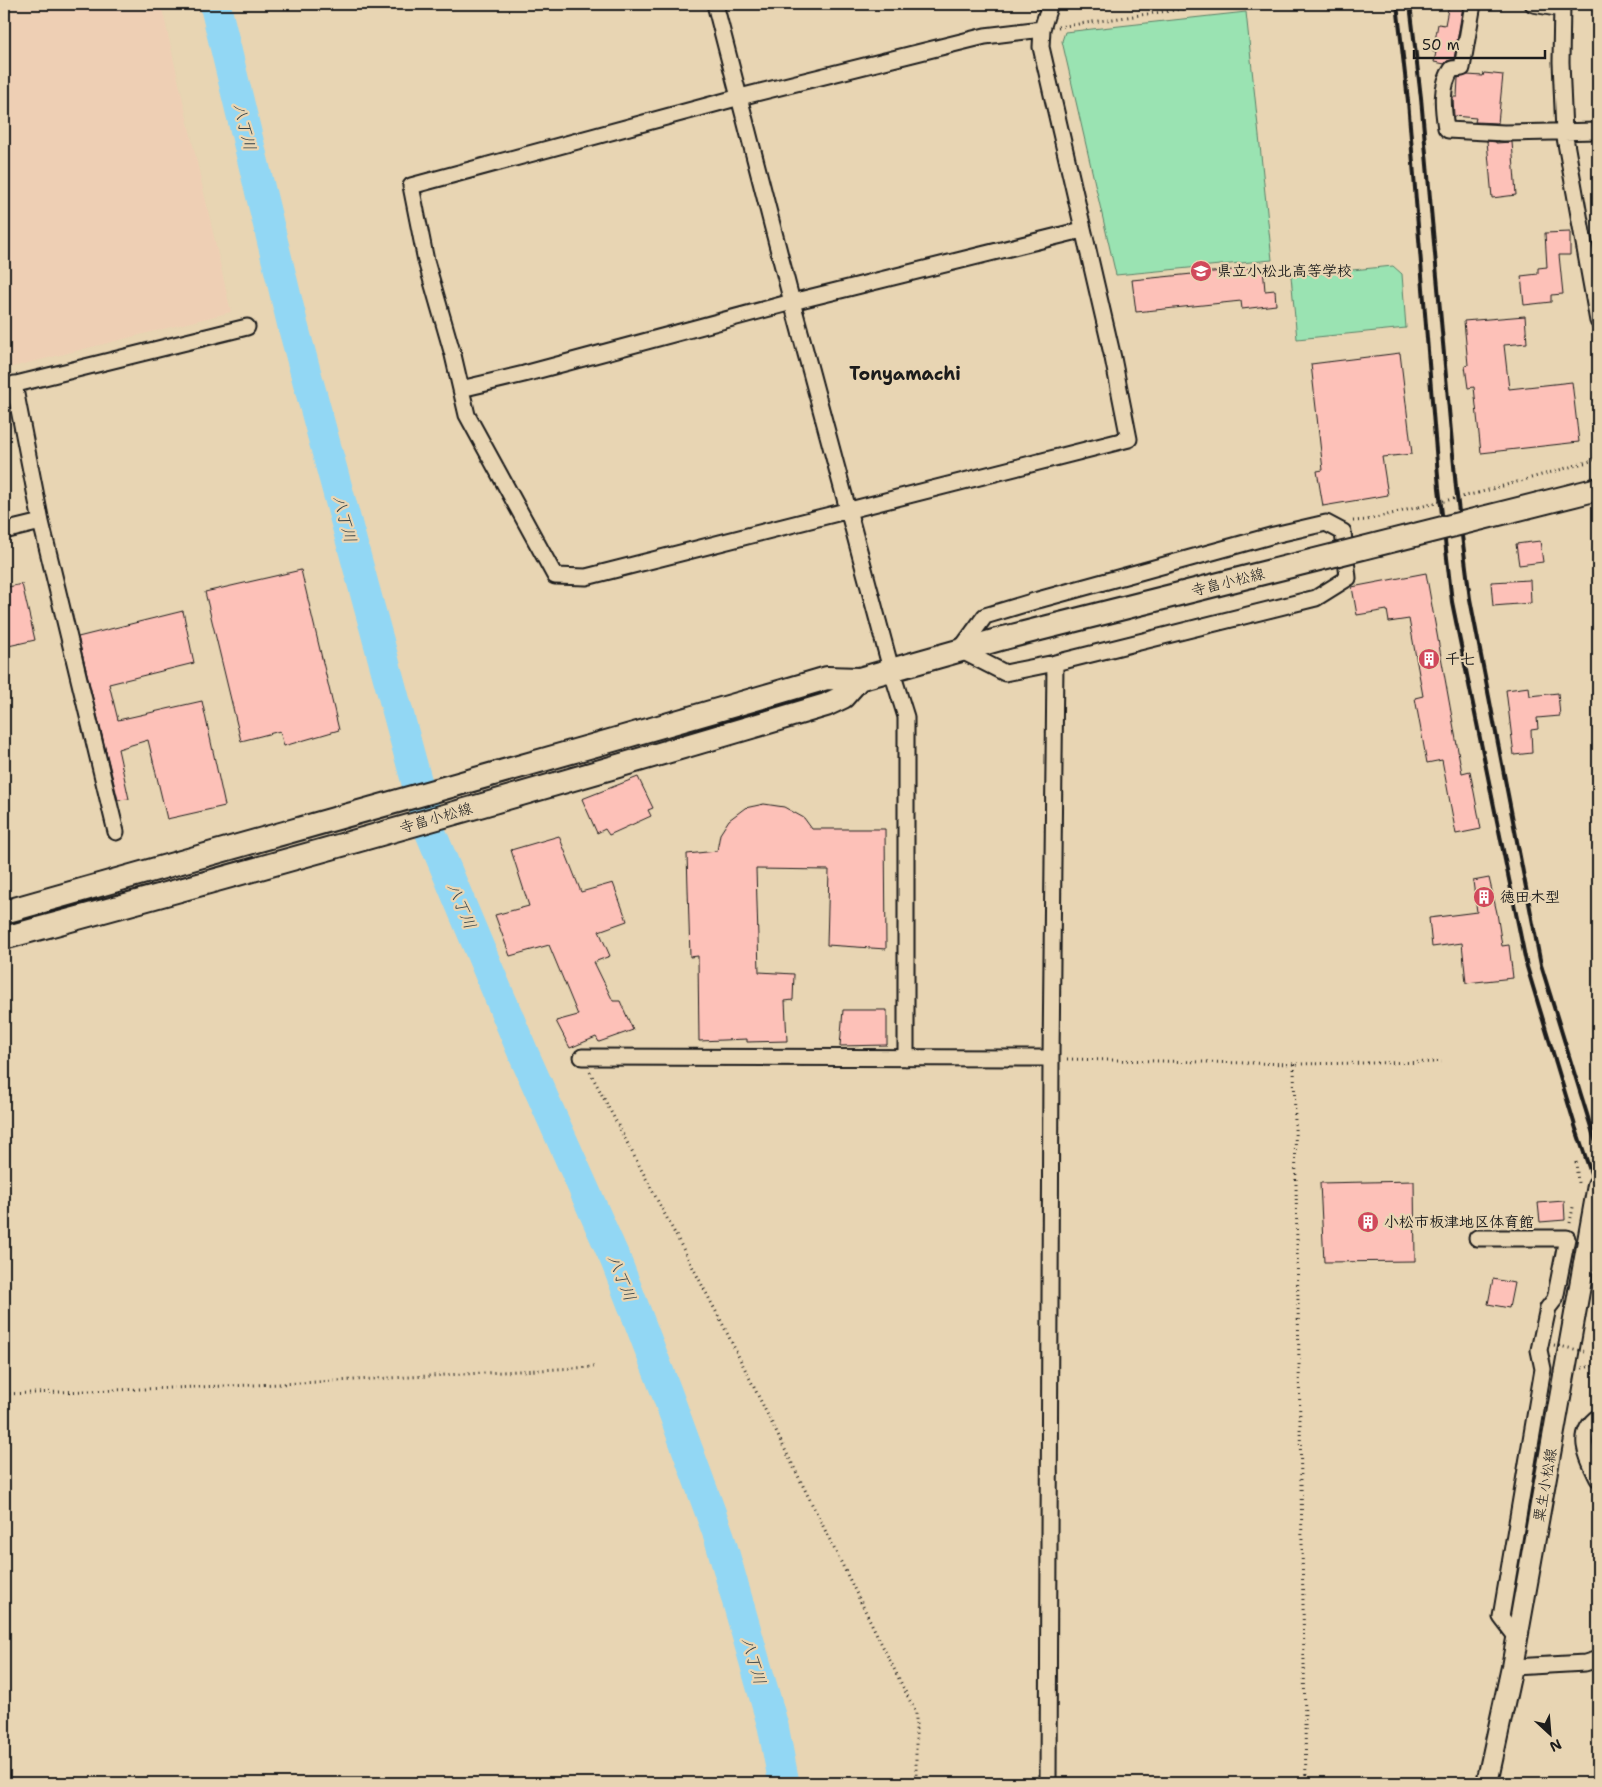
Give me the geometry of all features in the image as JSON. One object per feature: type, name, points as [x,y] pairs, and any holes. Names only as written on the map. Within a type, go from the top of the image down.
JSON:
[{"type":"main road","name":"寺畠小松線","points":[[4,912],[606,743],[827,678],[859,679],[1004,638],[1598,489]]},
{"type":"main road","name":"寺畠小松線","points":[[4,938],[278,864],[826,705],[843,697],[859,679]]},
{"type":"main road","name":"粟生小松線","points":[[1487,1783],[1512,1667],[1598,1185]]},
{"type":"street","points":[[715,4],[792,302],[891,669],[906,717],[906,1058]]},
{"type":"street","points":[[1042,30],[985,36],[740,97],[531,155],[410,186],[426,261],[467,415],[555,576],[586,577],[1128,439],[1113,358],[1041,47],[1042,30],[1048,10],[1046,4]]},
{"type":"street","points":[[1473,4],[1462,68],[1452,69],[1445,84],[1443,111],[1446,128],[1448,130],[1504,133],[1598,131]]},
{"type":"street","points":[[1533,4],[1562,6],[1561,62],[1564,132],[1598,321]]},
{"type":"street","points":[[461,389],[524,374],[792,302],[1082,230]]},
{"type":"street","points":[[116,832],[9,386],[247,327]]},
{"type":"street","points":[[4,531],[41,522]]},
{"type":"street","points":[[1326,523],[1343,532],[1348,578],[1316,598],[1055,663],[1005,673],[960,650],[985,616],[1326,523]]},
{"type":"street","points":[[1048,1783],[1051,1058],[1055,663]]},
{"type":"street","points":[[582,1057],[1051,1058]]},
{"type":"street","points":[[1477,1238],[1567,1238],[1555,1299],[1548,1308],[1539,1350],[1544,1370],[1501,1617],[1517,1638]]},
{"type":"street","points":[[1598,1417],[1594,1420],[1586,1434],[1584,1446],[1598,1479]]},
{"type":"street","points":[[1512,1667],[1597,1662]]},
{"type":"path","points":[[1042,30],[1216,4]]},
{"type":"path","points":[[1367,520],[1598,459]]},
{"type":"path","points":[[582,1057],[722,1322],[916,1713],[916,1783]]},
{"type":"path","points":[[1051,1058],[1294,1064],[1442,1062]]},
{"type":"path","points":[[1294,1064],[1306,1783]]},
{"type":"path","points":[[1576,1162],[1578,1184]]},
{"type":"path","points":[[1567,1238],[1574,1202]]},
{"type":"path","points":[[1548,1344],[1584,1351]]},
{"type":"path","points":[[4,1394],[280,1384],[594,1367]]},
{"type":"shaded area","points":[[4,4],[161,4],[231,312],[4,369]]},
{"type":"green space","points":[[1246,12],[1272,260],[1116,275],[1062,41],[1065,32]]},
{"type":"green space","points":[[1393,266],[1402,274],[1406,328],[1297,339],[1291,276]]},
{"type":"building","points":[[1449,4],[1463,6],[1454,59],[1447,61],[1445,64],[1434,62],[1436,52],[1433,52],[1438,24],[1445,25]]},
{"type":"building","points":[[1484,73],[1503,75],[1498,123],[1475,122],[1476,118],[1454,116],[1453,97],[1457,97],[1458,78],[1467,75],[1483,76]]},
{"type":"building","points":[[1487,141],[1496,143],[1512,142],[1516,195],[1492,198]]},
{"type":"building","points":[[1570,232],[1570,255],[1559,255],[1563,294],[1551,295],[1551,302],[1524,305],[1521,276],[1538,274],[1538,268],[1547,267],[1545,233]]},
{"type":"building","points":[[1263,267],[1265,291],[1275,290],[1276,305],[1242,309],[1241,301],[1136,312],[1132,280]]},
{"type":"building","points":[[1525,316],[1527,343],[1504,345],[1509,389],[1572,382],[1579,442],[1481,453],[1474,387],[1468,388],[1465,366],[1468,365],[1464,321]]},
{"type":"building","points":[[1400,353],[1412,454],[1382,457],[1388,495],[1323,506],[1317,471],[1323,470],[1311,364]]},
{"type":"building","points":[[1540,541],[1543,562],[1519,565],[1516,544]]},
{"type":"building","points":[[301,570],[339,730],[284,746],[280,731],[241,741],[205,592]]},
{"type":"building","name":"千七","points":[[1426,573],[1462,773],[1470,771],[1481,829],[1456,834],[1442,760],[1427,763],[1415,698],[1423,696],[1409,619],[1389,622],[1387,610],[1357,615],[1352,587]]},
{"type":"building","points":[[1530,580],[1531,603],[1493,606],[1491,582]]},
{"type":"building","points":[[22,584],[35,640],[4,647],[4,588]]},
{"type":"building","points":[[183,611],[194,663],[109,684],[118,720],[202,701],[225,806],[167,819],[148,740],[118,749],[129,799],[118,800],[78,637]]},
{"type":"building","points":[[1529,687],[1530,696],[1558,693],[1560,716],[1537,718],[1538,729],[1531,730],[1532,753],[1514,755],[1506,690]]},
{"type":"building","points":[[638,777],[653,808],[648,810],[651,816],[609,835],[605,829],[597,833],[582,799]]},
{"type":"building","points":[[764,804],[784,807],[804,818],[812,829],[885,829],[886,949],[827,945],[829,870],[756,869],[759,972],[794,974],[793,1000],[785,1001],[787,1041],[747,1042],[747,1039],[699,1041],[698,956],[690,957],[687,854],[717,851],[720,834],[729,820],[745,808]]},
{"type":"building","points":[[559,836],[581,892],[613,883],[627,921],[599,931],[610,956],[594,962],[613,1001],[620,1001],[633,1030],[599,1042],[596,1037],[570,1048],[556,1021],[578,1015],[549,945],[510,956],[495,915],[529,906],[511,850]]},
{"type":"building","points":[[1489,878],[1502,946],[1509,945],[1513,978],[1466,983],[1462,943],[1432,947],[1429,918],[1477,912],[1473,881]]},
{"type":"building","points":[[843,1010],[887,1010],[887,1045],[840,1046]]},
{"type":"building","name":"小松市板津地区体育館","points":[[1414,1181],[1415,1261],[1324,1262],[1320,1183]]},
{"type":"building","points":[[1564,1201],[1565,1220],[1540,1222],[1538,1203]]},
{"type":"building","points":[[1493,1279],[1514,1283],[1509,1308],[1488,1304]]},
{"type":"waterway","name":"八丁川","points":[[215,4],[293,326],[430,831],[524,1055],[616,1261],[666,1391],[719,1536],[773,1726],[784,1783]]},
{"type":"railway","points":[[1397,4],[1408,101],[1439,488],[1452,602],[1527,967],[1576,1129],[1598,1194]]},
{"type":"railway","points":[[1410,4],[1421,98],[1456,488],[1470,599],[1541,965],[1598,1150]]},
{"type":"place","name":"県立小松北高等学校","points":[[1201,271]]},
{"type":"place","name":"千七","points":[[1429,659]]},
{"type":"place","name":"徳田木型","points":[[1484,897]]},
{"type":"place","name":"小松市板津地区体育館","points":[[1368,1222]]},
{"type":"district","name":"Tonyamachi","points":[[905,374]]}]
